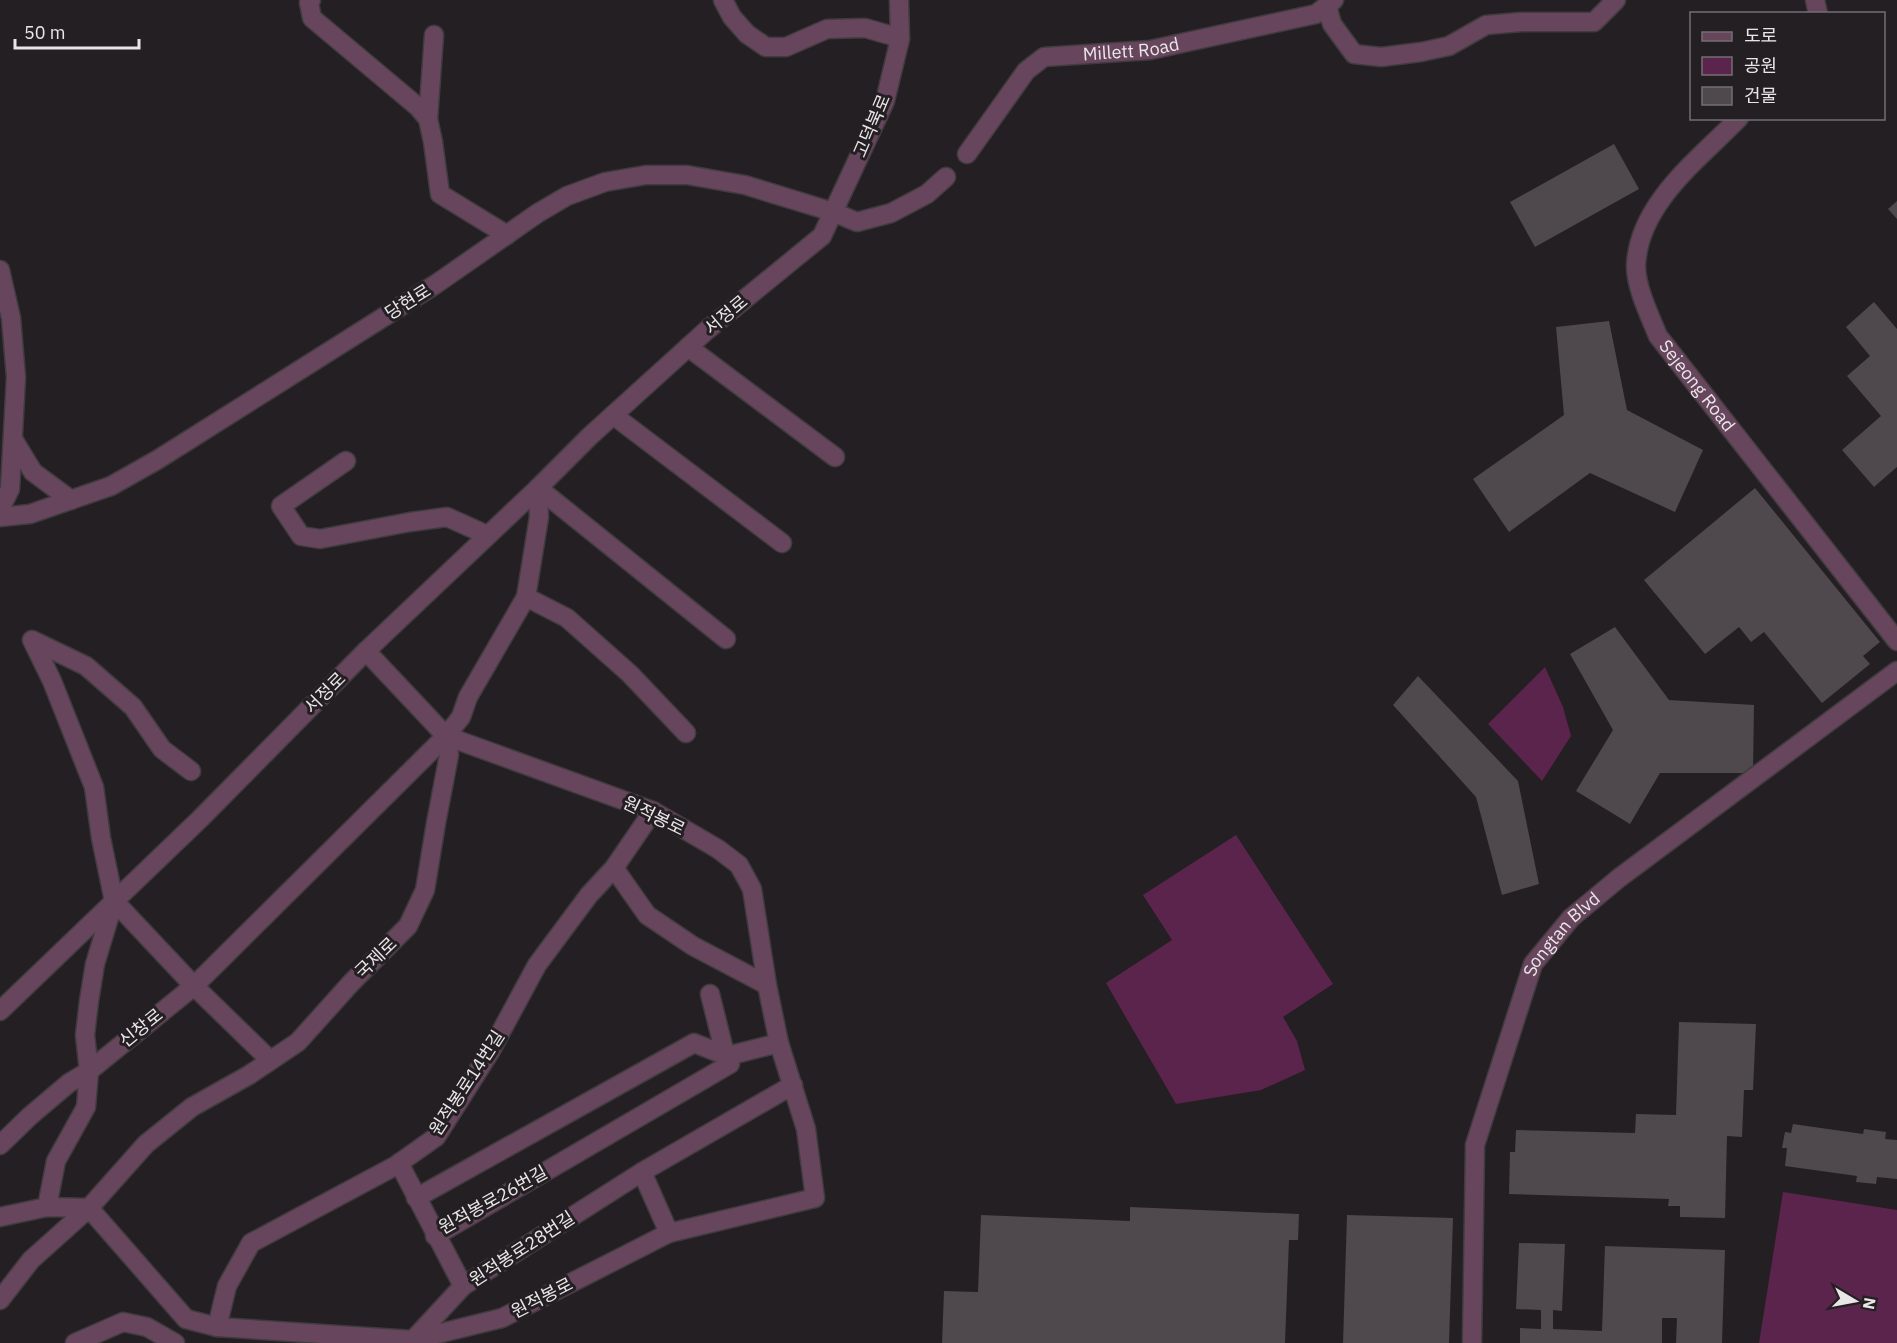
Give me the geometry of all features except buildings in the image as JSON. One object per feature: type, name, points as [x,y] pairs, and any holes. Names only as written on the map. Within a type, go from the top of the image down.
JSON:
[{"type":"street","points":[[310,0],[312,18],[418,107],[428,119]]},
{"type":"street","points":[[723,0],[732,17],[747,34],[766,46],[786,46],[827,29],[865,28],[900,38]]},
{"type":"street","name":"고덕북로","points":[[833,212],[885,101],[900,38],[899,0]]},
{"type":"street","points":[[1330,3],[1332,24],[1354,54],[1381,57],[1449,46],[1486,25],[1521,22],[1594,22],[1616,0]]},
{"type":"street","name":"Millett Road","points":[[967,154],[1026,71],[1044,57],[1150,50],[1316,14],[1330,3]]},
{"type":"street","points":[[434,35],[428,119],[440,194],[507,235]]},
{"type":"street","name":"Sejeong Road","points":[[1737,120],[1674,183],[1650,214],[1640,241],[1636,267],[1643,300],[1658,336],[1897,641]]},
{"type":"street","name":"당현로","points":[[0,517],[30,514],[111,486],[157,460],[436,284],[538,213],[567,196],[605,182],[646,175],[687,175],[745,185],[833,212]]},
{"type":"street","points":[[833,212],[857,222],[891,213],[927,194],[946,177]]},
{"type":"street","name":"서정로","points":[[0,1011],[201,818],[366,651],[613,415],[688,347],[822,236],[833,212]]},
{"type":"street","points":[[0,270],[12,318],[16,377],[10,489],[0,509]]},
{"type":"street","points":[[688,347],[835,457]]},
{"type":"street","points":[[613,415],[782,543]]},
{"type":"street","points":[[13,439],[33,472],[71,500]]},
{"type":"street","points":[[346,461],[281,506],[301,536],[320,539],[447,517],[487,535]]},
{"type":"street","points":[[194,986],[446,736],[461,717],[468,697],[526,597],[539,517],[538,488]]},
{"type":"street","points":[[538,488],[726,639]]},
{"type":"street","points":[[526,597],[567,618],[630,674],[686,733]]},
{"type":"street","points":[[47,1207],[56,1161],[86,1107],[89,1071],[85,1035],[89,1001],[95,964],[114,901],[101,838],[94,787],[52,681],[32,640],[86,666],[133,706],[162,749],[192,771]]},
{"type":"street","name":"원적봉로","points":[[89,1208],[186,1319],[217,1326],[413,1340],[502,1318],[669,1233],[815,1198],[806,1129],[779,1043],[766,985],[752,889],[739,865],[718,849],[653,811],[446,736],[366,651]]},
{"type":"street","name":"Songtan Blvd","points":[[1472,1343],[1475,1145],[1533,964],[1571,918],[1619,878],[1897,671]]},
{"type":"street","name":"국제로","points":[[0,1300],[31,1260],[89,1208],[146,1144],[192,1107],[249,1075],[298,1042],[351,983],[408,926],[426,890],[449,755],[446,736]]},
{"type":"street","name":"원적봉로14번길","points":[[217,1326],[227,1286],[251,1243],[399,1163],[436,1137],[490,1052],[537,965],[589,896],[614,868],[653,811]]},
{"type":"street","points":[[614,868],[646,915],[693,946],[766,985]]},
{"type":"street","points":[[114,901],[194,986],[270,1059]]},
{"type":"street","name":"신창로","points":[[0,1144],[69,1083],[89,1071],[194,986]]},
{"type":"street","points":[[710,994],[727,1056]]},
{"type":"street","points":[[416,1198],[694,1043],[727,1056],[779,1043]]},
{"type":"street","name":"원적봉로26번길","points":[[399,1163],[435,1236],[730,1064],[727,1056]]},
{"type":"street","name":"원적봉로28번길","points":[[413,1340],[463,1286],[642,1172],[793,1085]]},
{"type":"street","points":[[642,1172],[669,1233]]},
{"type":"street","points":[[0,1218],[47,1207],[89,1208]]},
{"type":"street","points":[[435,1236],[463,1286]]},
{"type":"street","points":[[75,1343],[123,1322],[147,1327],[175,1343]]},
{"type":"green space","points":[[1545,667],[1563,707],[1571,736],[1542,781],[1488,724]]},
{"type":"green space","points":[[1236,835],[1333,984],[1283,1017],[1297,1041],[1305,1070],[1261,1090],[1176,1104],[1106,983],[1172,940],[1143,895]]},
{"type":"green space","points":[[1783,1192],[1897,1210],[1897,1343],[1759,1343]]}]
